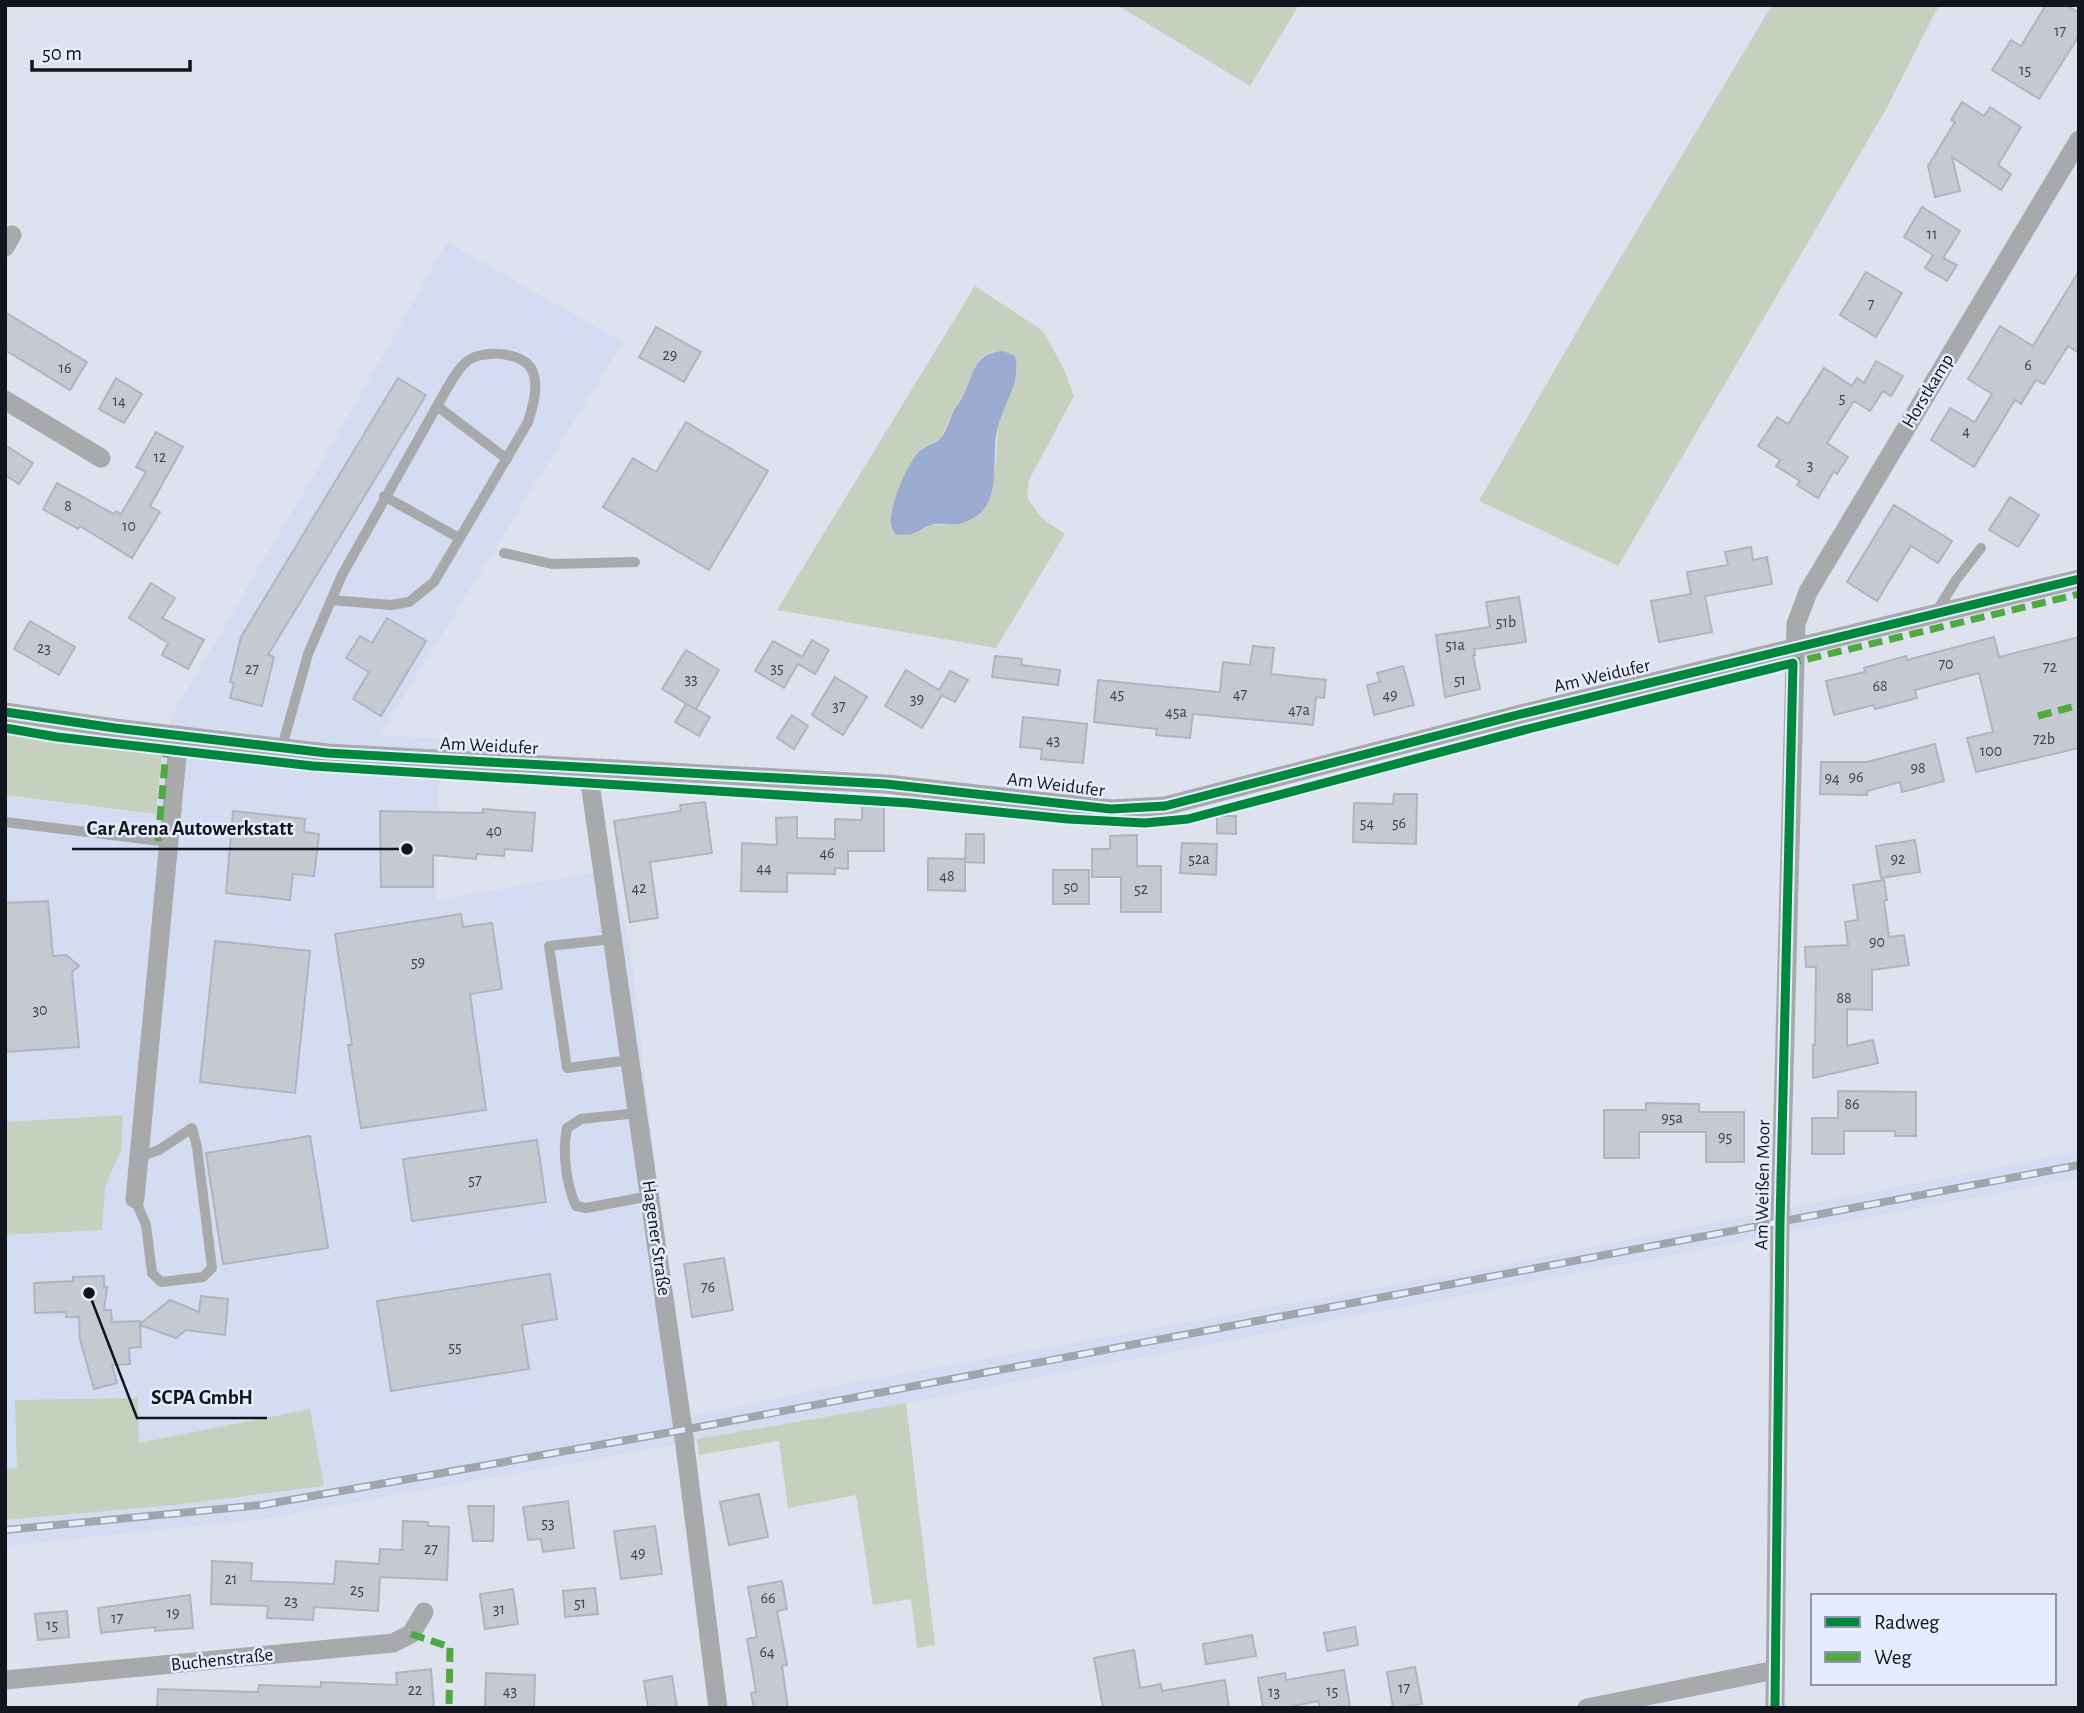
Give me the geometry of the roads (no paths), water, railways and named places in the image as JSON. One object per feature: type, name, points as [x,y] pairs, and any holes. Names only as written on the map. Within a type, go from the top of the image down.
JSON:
[{"type":"street","name":"Horstkamp","points":[[1794,649],[1796,624],[1808,592],[2079,140]]},
{"type":"street","points":[[5,400],[101,458]]},
{"type":"street","name":"Am Weidufer","points":[[5,712],[178,735],[391,758],[886,784],[1111,809],[1165,806],[1521,714],[2079,579]]},
{"type":"street","name":"Am Weißen Moor","points":[[1775,1708],[1780,1210],[1794,649]]},
{"type":"street","points":[[135,1199],[178,735]]},
{"type":"street","name":"Hagener Straße","points":[[588,769],[683,1430],[718,1708]]},
{"type":"street","name":"Buchenstraße","points":[[5,1681],[393,1643],[411,1634],[424,1612]]},
{"type":"street","points":[[1587,1708],[1775,1670]]},
{"type":"lane","points":[[282,747],[309,654],[331,600],[342,575],[437,406],[465,363],[472,357],[490,353],[514,357],[530,365],[535,399],[528,422],[434,582],[409,602],[391,605],[331,600]]},
{"type":"lane","points":[[437,406],[507,458]]},
{"type":"lane","points":[[384,496],[459,538]]},
{"type":"lane","points":[[1934,614],[1981,548]]},
{"type":"lane","points":[[504,553],[552,565],[635,562]]},
{"type":"lane","points":[[5,822],[169,842]]},
{"type":"lane","points":[[612,939],[549,946],[567,1068],[630,1060]]},
{"type":"lane","points":[[638,1113],[581,1119],[567,1128],[565,1141],[570,1193],[576,1206],[586,1208],[650,1196]]},
{"type":"lane","points":[[135,1199],[146,1225],[152,1273],[161,1282],[203,1277],[212,1268],[197,1147],[192,1128],[159,1150],[139,1157]]},
{"type":"water","points":[[1003,351],[1015,356],[1016,374],[999,423],[994,482],[985,508],[975,517],[959,524],[935,524],[912,534],[896,535],[891,518],[900,485],[910,464],[921,450],[943,435],[980,360]]},
{"type":"railway","points":[[5,1530],[262,1505],[683,1430],[2079,1165]]},
{"type":"place","name":"Car Arena Autowerkstatt","points":[[407,849]]},
{"type":"place","name":"SCPA GmbH","points":[[89,1293]]}]
